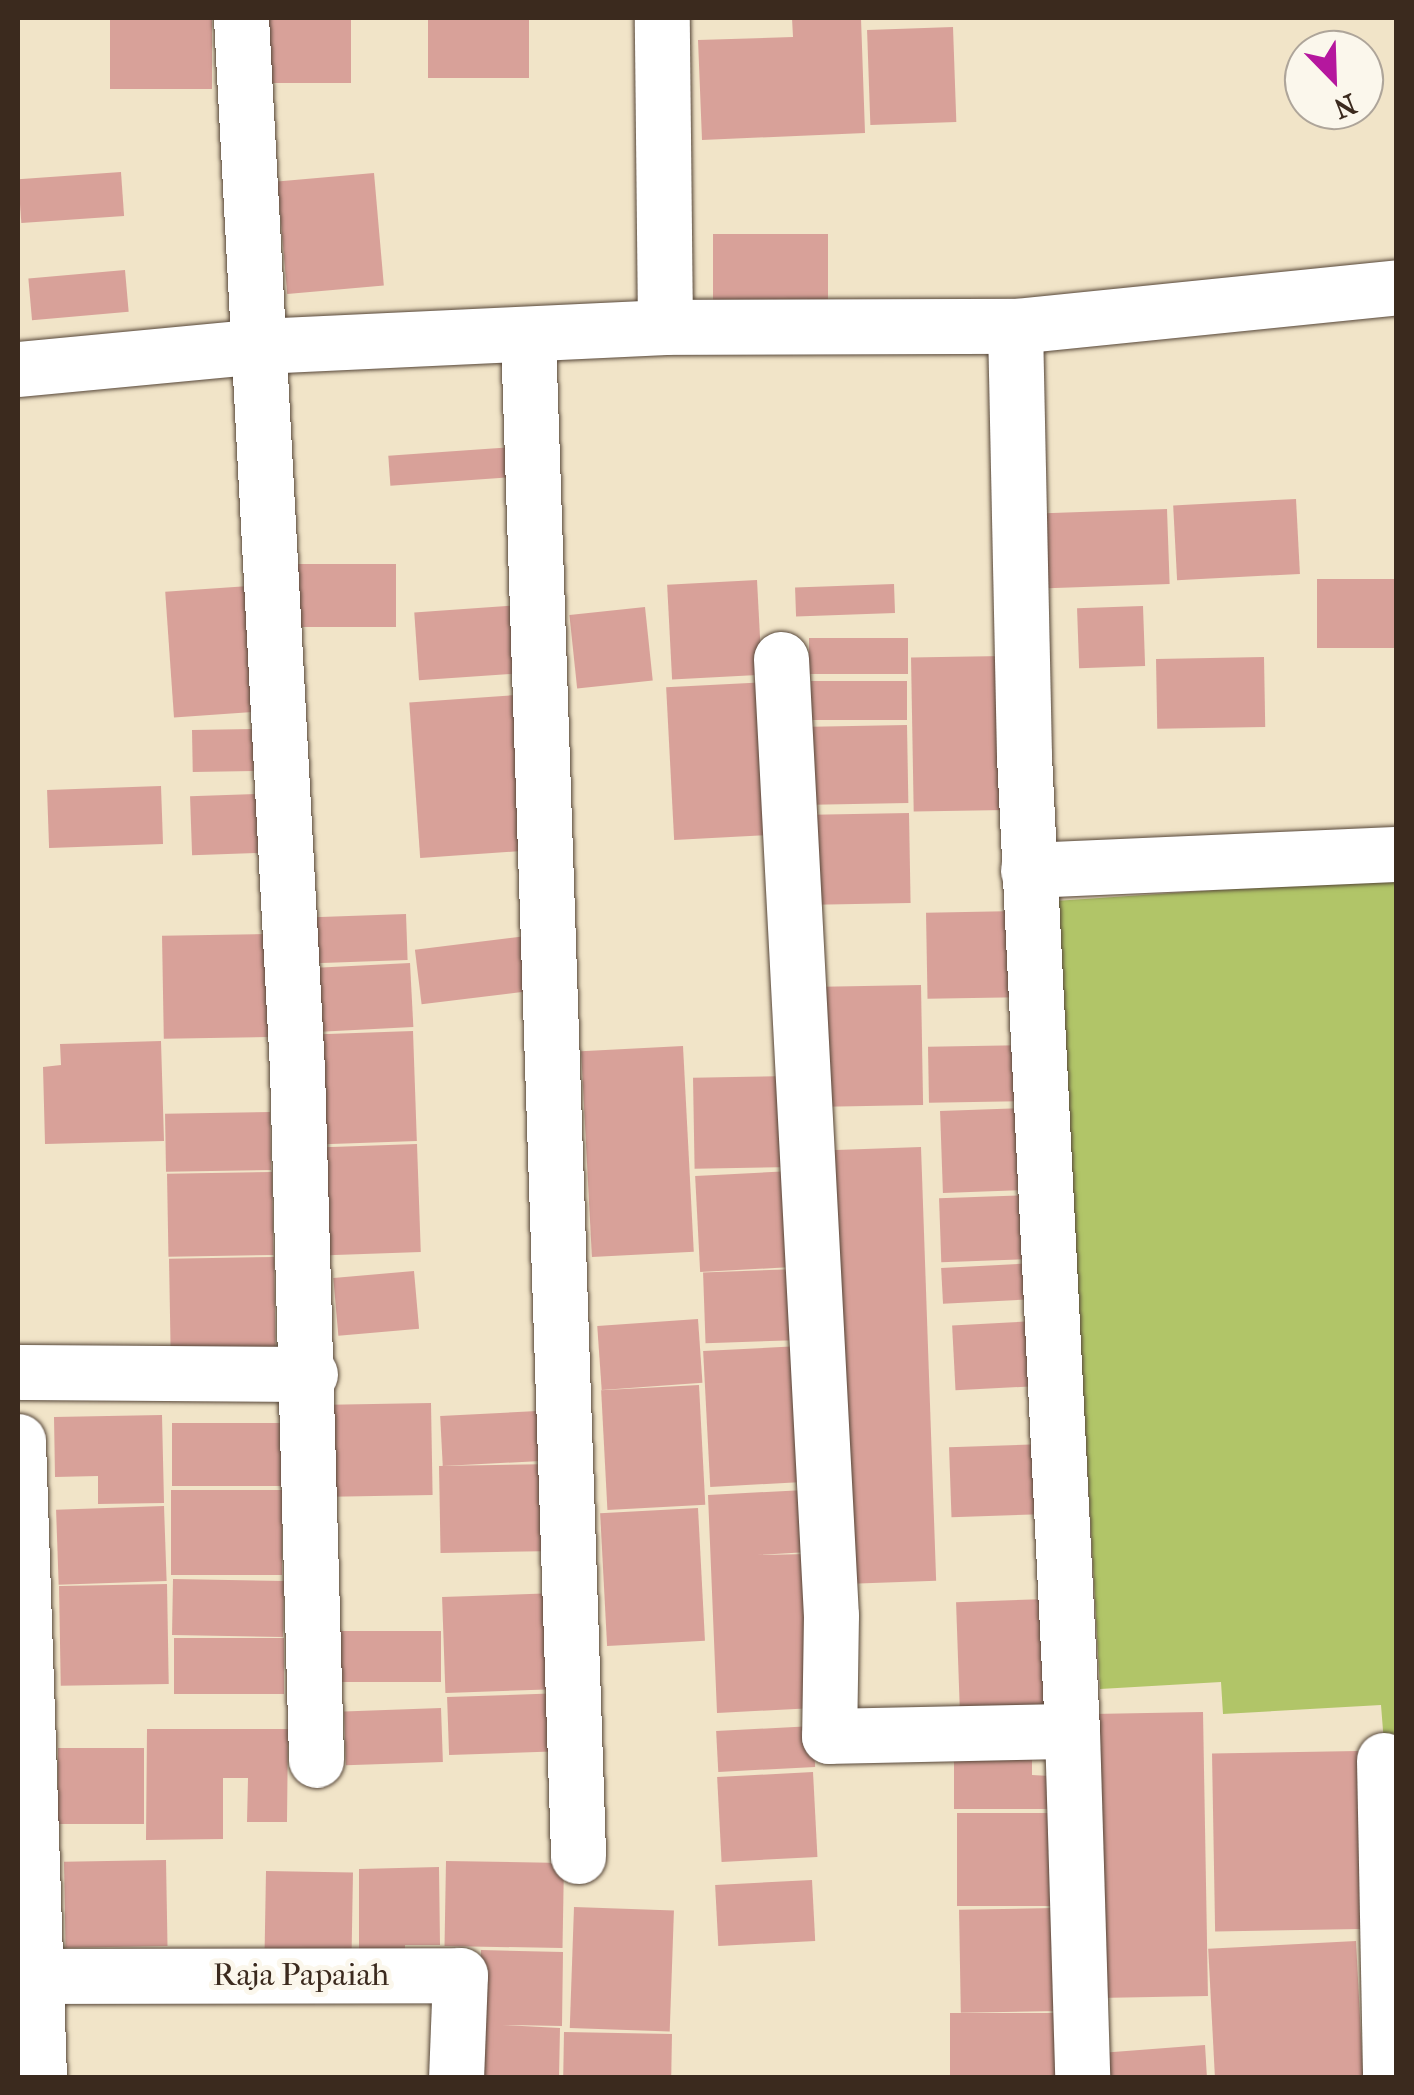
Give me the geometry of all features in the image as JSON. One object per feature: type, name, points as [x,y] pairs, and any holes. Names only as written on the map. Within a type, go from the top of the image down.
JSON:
[{"type":"street","points":[[241,18],[310,1374],[316,1760]]},
{"type":"street","points":[[662,18],[665,327]]},
{"type":"street","points":[[18,370],[260,346],[528,337],[665,327],[1016,326],[1396,286]]},
{"type":"street","points":[[1016,326],[1028,870],[1072,1730],[1082,2078]]},
{"type":"street","points":[[528,337],[578,1856]]},
{"type":"street","points":[[781,659],[831,1615],[829,1736],[1072,1730]]},
{"type":"street","points":[[1028,870],[1396,854]]},
{"type":"street","points":[[18,1372],[310,1374]]},
{"type":"street","points":[[18,1441],[39,1976],[38,2078]]},
{"type":"street","points":[[1384,1760],[1390,2078]]},
{"type":"street","name":"Raja Papaiah","points":[[39,1976],[460,1975],[456,2078]]},
{"type":"green space","points":[[1396,878],[1396,1742],[1384,1743],[1381,1705],[1223,1714],[1221,1682],[1100,1689],[1055,901]]},
{"type":"building","points":[[110,18],[212,18],[212,89],[110,89]]},
{"type":"building","points":[[262,18],[351,18],[351,83],[262,83]]},
{"type":"building","points":[[428,18],[529,18],[529,78],[428,78]]},
{"type":"building","points":[[792,18],[861,18],[865,133],[702,140],[698,40],[793,37]]},
{"type":"building","points":[[953,27],[956,122],[870,125],[867,30]]},
{"type":"building","points":[[121,172],[124,216],[21,223],[18,179]]},
{"type":"building","points":[[374,173],[384,286],[287,294],[277,181]]},
{"type":"building","points":[[713,234],[828,234],[828,304],[713,304]]},
{"type":"building","points":[[125,270],[129,312],[32,320],[28,278]]},
{"type":"building","points":[[514,447],[516,477],[390,486],[388,456]]},
{"type":"building","points":[[1296,499],[1300,574],[1177,580],[1173,505]]},
{"type":"building","points":[[1167,509],[1170,584],[1048,588],[1045,513]]},
{"type":"building","points":[[297,564],[396,564],[396,627],[297,627]]},
{"type":"building","points":[[1317,579],[1396,579],[1396,648],[1317,648]]},
{"type":"building","points":[[757,580],[762,675],[672,680],[667,585]]},
{"type":"building","points":[[894,584],[895,613],[796,616],[795,587]]},
{"type":"building","points":[[249,586],[258,712],[174,718],[165,592]]},
{"type":"building","points":[[522,605],[527,673],[419,680],[414,613]]},
{"type":"building","points":[[1143,606],[1145,666],[1079,668],[1077,608]]},
{"type":"building","points":[[645,607],[653,681],[577,689],[569,615]]},
{"type":"building","points":[[809,638],[908,638],[908,674],[809,674]]},
{"type":"building","points":[[1003,656],[1006,810],[914,812],[911,658]]},
{"type":"building","points":[[1264,657],[1265,727],[1157,729],[1156,659]]},
{"type":"building","points":[[811,681],[907,681],[907,720],[811,720]]},
{"type":"building","points":[[767,682],[775,835],[674,840],[666,687]]},
{"type":"building","points":[[530,694],[541,850],[420,858],[409,702]]},
{"type":"building","points":[[907,725],[908,803],[813,805],[812,727]]},
{"type":"building","points":[[253,729],[254,771],[193,772],[192,730]]},
{"type":"building","points":[[161,786],[163,844],[49,848],[47,790]]},
{"type":"building","points":[[257,794],[259,853],[192,855],[190,796]]},
{"type":"building","points":[[909,813],[911,903],[815,905],[813,815]]},
{"type":"building","points":[[1025,911],[1027,997],[928,999],[926,913]]},
{"type":"building","points":[[406,914],[408,960],[315,963],[313,917]]},
{"type":"building","points":[[267,934],[269,1037],[164,1039],[162,936]]},
{"type":"building","points":[[535,935],[542,990],[422,1004],[415,950]]},
{"type":"building","points":[[410,963],[413,1027],[320,1032],[317,968]]},
{"type":"building","points":[[921,985],[923,1105],[824,1107],[822,987]]},
{"type":"building","points":[[413,1031],[417,1141],[324,1144],[320,1034]]},
{"type":"building","points":[[161,1041],[164,1141],[45,1144],[43,1067],[61,1065],[60,1044]]},
{"type":"building","points":[[1027,1045],[1028,1101],[929,1103],[928,1047]]},
{"type":"building","points":[[683,1046],[694,1252],[592,1257],[581,1051]]},
{"type":"building","points":[[792,1076],[794,1167],[695,1169],[693,1078]]},
{"type":"building","points":[[1027,1108],[1030,1190],[943,1193],[940,1111]]},
{"type":"building","points":[[270,1112],[271,1170],[166,1172],[165,1114]]},
{"type":"building","points":[[417,1144],[421,1252],[328,1255],[324,1147]]},
{"type":"building","points":[[921,1147],[936,1581],[837,1584],[822,1150]]},
{"type":"building","points":[[791,1171],[796,1267],[700,1272],[695,1176]]},
{"type":"building","points":[[272,1172],[273,1255],[168,1257],[167,1174]]},
{"type":"building","points":[[1031,1195],[1033,1259],[941,1262],[939,1198]]},
{"type":"building","points":[[274,1257],[276,1353],[171,1355],[169,1259]]},
{"type":"building","points":[[1035,1263],[1037,1299],[943,1304],[941,1268]]},
{"type":"building","points":[[800,1269],[802,1340],[706,1343],[703,1272]]},
{"type":"building","points":[[414,1271],[419,1329],[338,1336],[333,1278]]},
{"type":"building","points":[[698,1319],[702,1383],[602,1390],[597,1326]]},
{"type":"building","points":[[1036,1321],[1039,1386],[956,1390],[952,1325]]},
{"type":"building","points":[[800,1346],[807,1482],[710,1487],[703,1351]]},
{"type":"building","points":[[699,1385],[705,1505],[607,1510],[601,1390]]},
{"type":"building","points":[[431,1403],[433,1495],[332,1497],[330,1405]]},
{"type":"building","points":[[557,1410],[560,1460],[443,1466],[440,1416]]},
{"type":"building","points":[[162,1415],[164,1503],[98,1504],[98,1476],[55,1477],[54,1417]]},
{"type":"building","points":[[172,1423],[283,1423],[283,1486],[172,1486]]},
{"type":"building","points":[[1045,1444],[1047,1514],[952,1517],[949,1447]]},
{"type":"building","points":[[556,1464],[558,1551],[441,1553],[439,1466]]},
{"type":"building","points":[[171,1490],[282,1490],[282,1575],[171,1575]]},
{"type":"building","points":[[805,1490],[808,1552],[757,1555],[808,1554],[814,1708],[717,1713],[708,1495]]},
{"type":"building","points":[[164,1506],[167,1581],[59,1585],[56,1510]]},
{"type":"building","points":[[698,1508],[705,1641],[607,1646],[600,1513]]},
{"type":"building","points":[[173,1579],[284,1581],[283,1637],[172,1635]]},
{"type":"building","points":[[167,1584],[169,1684],[61,1686],[59,1586]]},
{"type":"building","points":[[558,1593],[561,1689],[445,1693],[442,1597]]},
{"type":"building","points":[[1046,1599],[1050,1720],[960,1723],[956,1602]]},
{"type":"building","points":[[335,1631],[441,1631],[441,1682],[335,1682]]},
{"type":"building","points":[[174,1638],[284,1638],[284,1694],[174,1694]]},
{"type":"building","points":[[564,1693],[566,1751],[449,1755],[447,1697]]},
{"type":"building","points":[[441,1708],[443,1762],[346,1765],[344,1711]]},
{"type":"building","points":[[1203,1712],[1208,1996],[1097,1998],[1092,1714]]},
{"type":"building","points":[[813,1726],[815,1767],[718,1772],[716,1731]]},
{"type":"building","points":[[147,1729],[288,1729],[287,1822],[247,1822],[248,1778],[223,1778],[223,1839],[146,1840]]},
{"type":"building","points":[[1032,1744],[1032,1775],[1050,1776],[1050,1809],[954,1809],[954,1745]]},
{"type":"building","points":[[58,1748],[144,1748],[144,1824],[58,1824]]},
{"type":"building","points":[[1358,1751],[1361,1929],[1215,1932],[1212,1754]]},
{"type":"building","points":[[813,1772],[817,1857],[722,1862],[717,1777]]},
{"type":"building","points":[[957,1813],[1054,1813],[1054,1906],[957,1906]]},
{"type":"building","points":[[166,1860],[168,1946],[66,1948],[64,1862]]},
{"type":"building","points":[[446,1861],[564,1863],[562,1948],[445,1946]]},
{"type":"building","points":[[439,1867],[440,1945],[405,1945],[405,1956],[359,1956],[359,1869]]},
{"type":"building","points":[[266,1871],[353,1873],[352,1951],[265,1949]]},
{"type":"building","points":[[812,1880],[815,1941],[718,1946],[715,1885]]},
{"type":"building","points":[[574,1907],[674,1910],[670,2031],[570,2028]]},
{"type":"building","points":[[1055,1908],[1057,2011],[961,2013],[959,1910]]},
{"type":"building","points":[[1356,1941],[1363,2078],[1215,2078],[1208,1949]]},
{"type":"building","points":[[481,1950],[563,1952],[562,2026],[502,2025],[560,2028],[559,2078],[481,2078]]},
{"type":"building","points":[[950,2013],[1058,2013],[1058,2078],[950,2078]]},
{"type":"building","points":[[564,2032],[672,2034],[671,2078],[563,2078]]},
{"type":"building","points":[[1205,2045],[1207,2078],[1102,2078],[1100,2053]]}]
